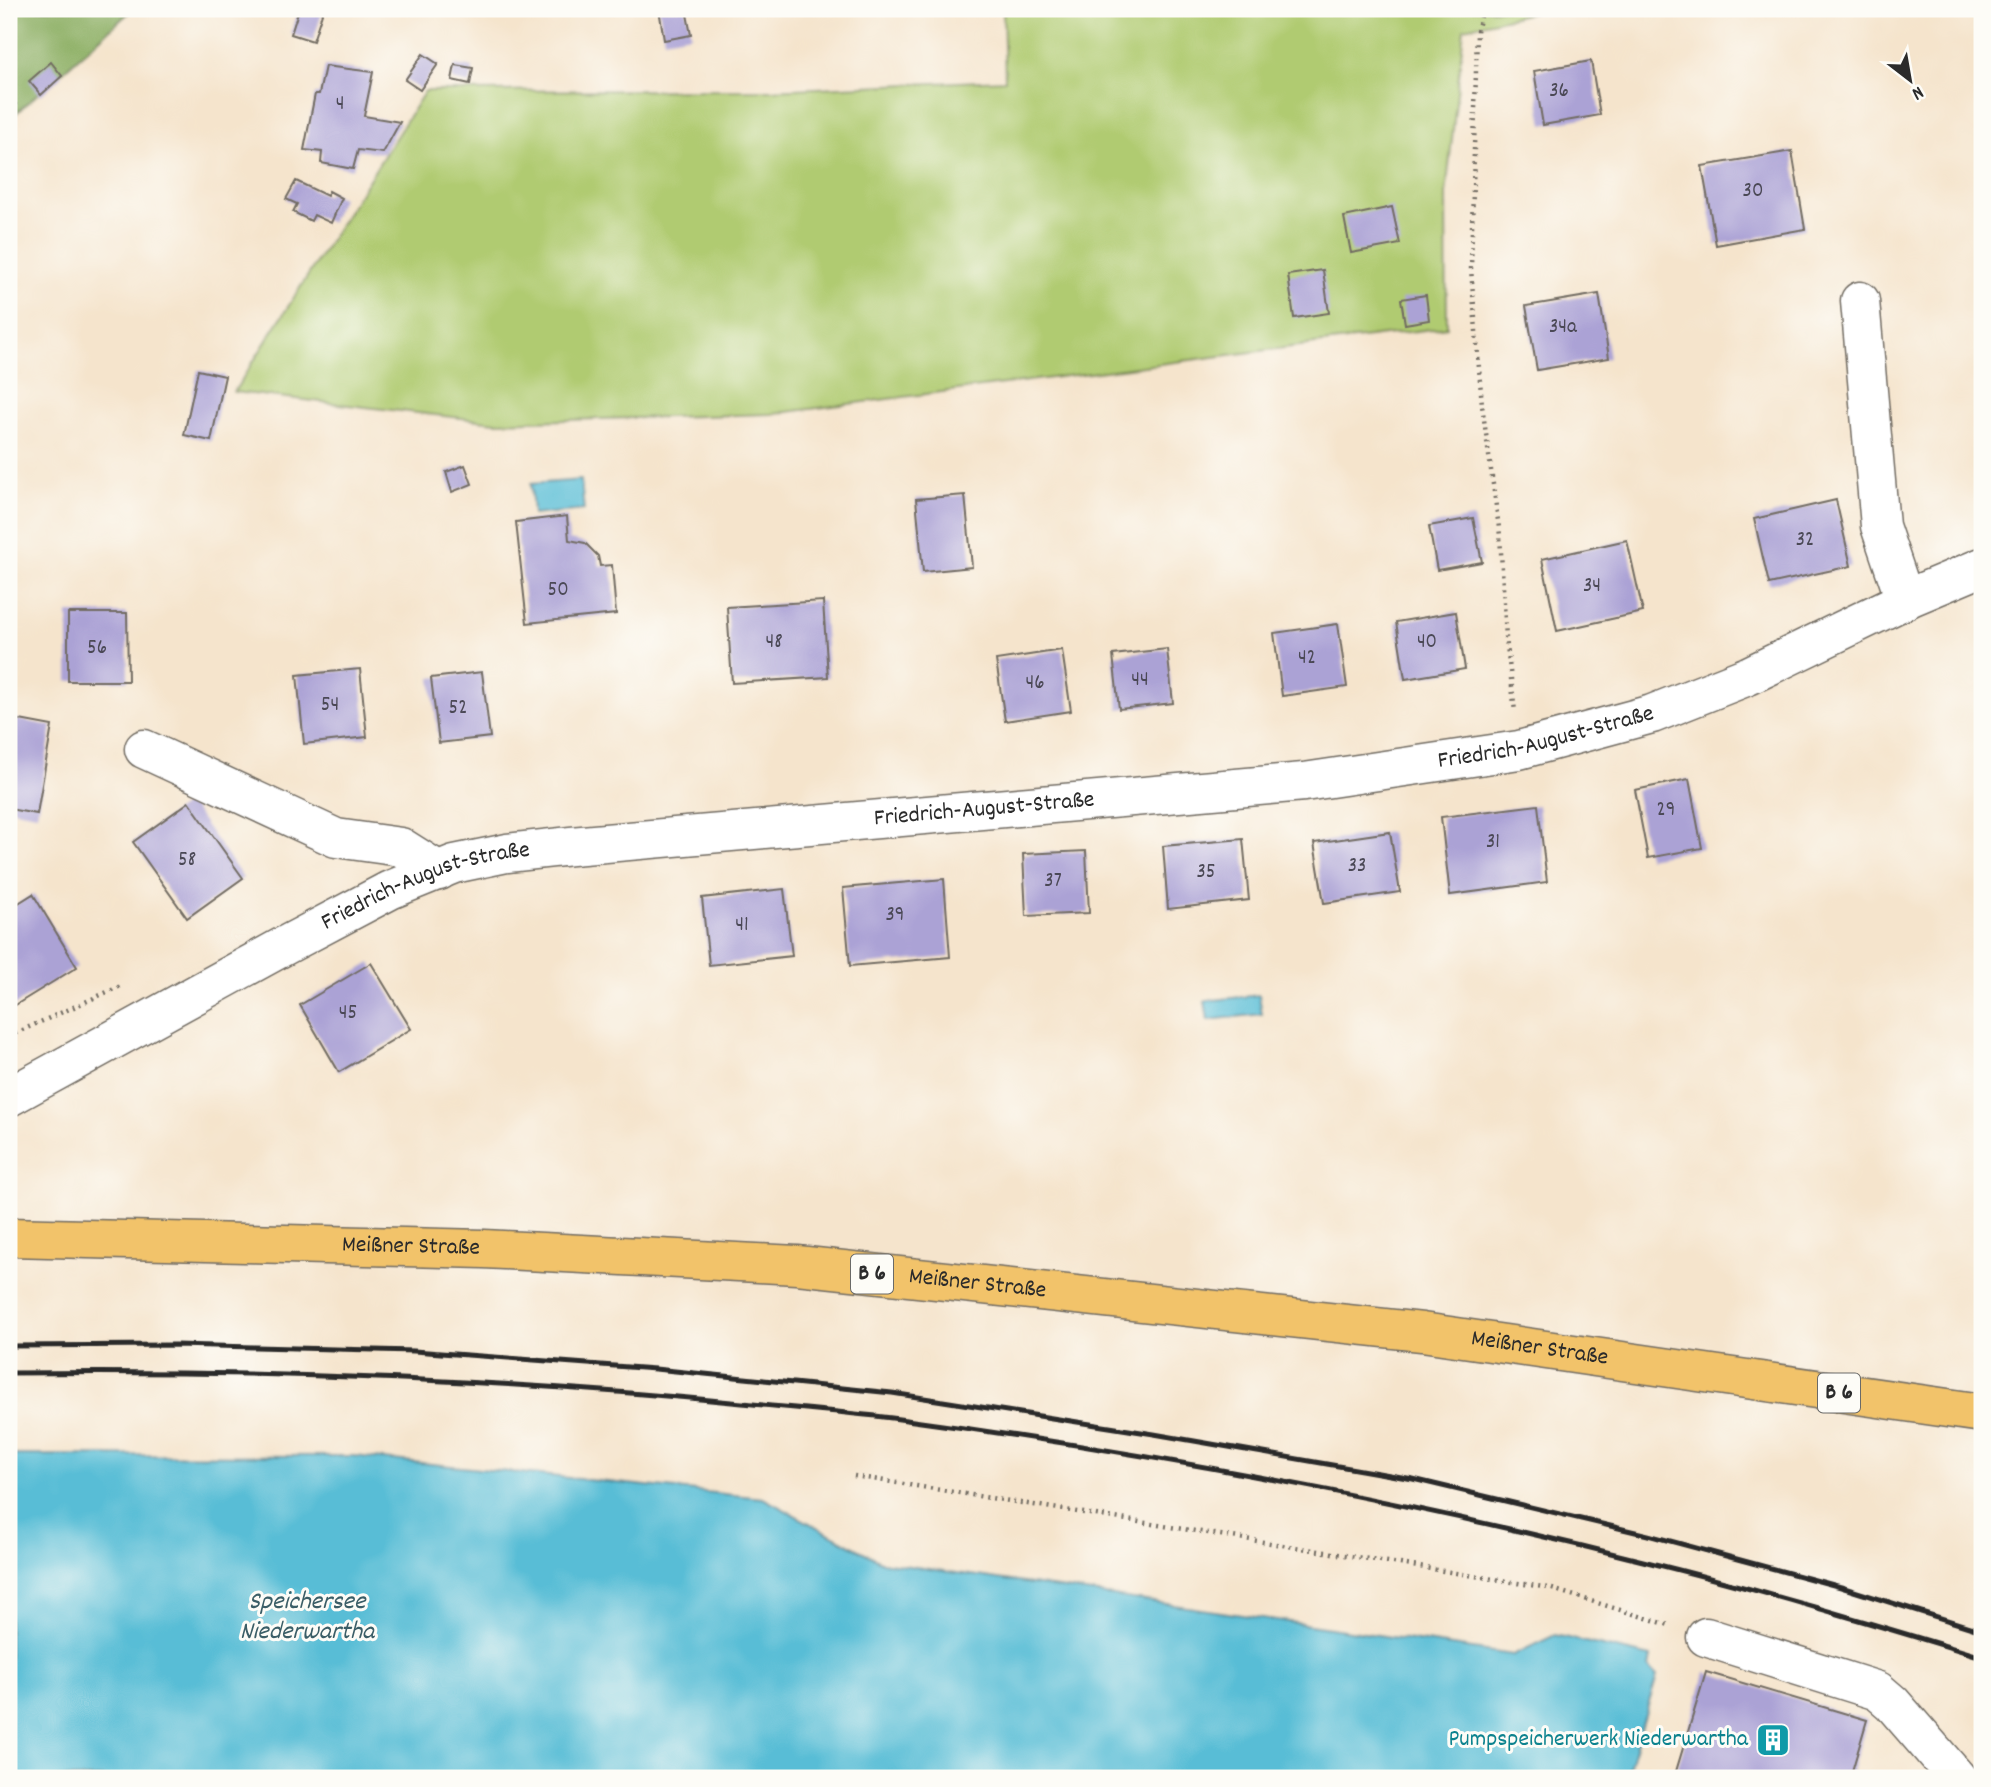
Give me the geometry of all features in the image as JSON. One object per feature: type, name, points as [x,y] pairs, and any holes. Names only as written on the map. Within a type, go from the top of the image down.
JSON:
[{"type":"main road","name":"Meißner Straße","points":[[9,1237],[484,1248],[797,1265],[1422,1332],[1966,1410]]},
{"type":"street","points":[[1860,301],[1881,526],[1909,598]]},
{"type":"street","name":"Friedrich-August-Straße","points":[[9,1097],[390,890],[454,864],[507,853],[571,846],[1304,782],[1519,750],[1652,713],[1736,681],[1909,598],[1982,567]]},
{"type":"street","points":[[145,749],[336,838],[401,847],[439,871]]},
{"type":"street","points":[[1706,1637],[1878,1691],[1892,1703],[1957,1778]]},
{"type":"path","points":[[1483,9],[1477,31],[1471,269],[1482,405],[1500,535],[1506,638],[1519,750]]},
{"type":"path","points":[[854,1476],[1549,1588],[1706,1637]]},
{"type":"green space","points":[[9,9],[133,9],[14,115],[9,131]]},
{"type":"green space","points":[[1003,9],[1549,9],[1464,28],[1446,194],[1447,327],[771,414],[496,422],[234,392],[425,91],[769,90],[1005,80]]},
{"type":"water","points":[[581,480],[584,510],[533,515],[531,484]]},
{"type":"water","points":[[1259,995],[1262,1014],[1208,1020],[1205,1001]]},
{"type":"water","name":"Speichersee Niederwartha","points":[[9,1455],[354,1456],[763,1498],[882,1562],[1513,1655],[1555,1635],[1651,1657],[1649,1668],[1657,1676],[1626,1778],[9,1778]]},
{"type":"building","points":[[299,9],[323,10],[313,41],[291,34]]},
{"type":"building","points":[[659,9],[686,9],[691,35],[664,40]]},
{"type":"building","points":[[423,54],[438,64],[420,90],[405,80]]},
{"type":"building","points":[[1591,61],[1600,115],[1543,125],[1534,71]]},
{"type":"building","points":[[51,62],[62,76],[41,95],[29,81]]},
{"type":"building","points":[[455,65],[473,68],[470,84],[452,80]]},
{"type":"building","points":[[325,66],[373,72],[364,116],[400,122],[383,153],[358,150],[353,169],[321,163],[322,152],[304,150],[315,94],[319,94]]},
{"type":"building","points":[[9,95],[16,104],[9,109]]},
{"type":"building","points":[[1792,151],[1805,229],[1716,245],[1702,166]]},
{"type":"building","points":[[296,181],[327,196],[329,191],[342,198],[331,223],[314,215],[311,221],[293,212],[297,204],[286,199]]},
{"type":"building","points":[[1392,207],[1400,244],[1351,253],[1344,217]]},
{"type":"building","points":[[1323,270],[1329,313],[1294,318],[1288,275]]},
{"type":"building","points":[[1599,294],[1609,358],[1537,370],[1526,306]]},
{"type":"building","points":[[1426,295],[1429,320],[1405,324],[1401,299]]},
{"type":"building","points":[[198,370],[225,376],[211,441],[184,435]]},
{"type":"building","points":[[465,465],[472,484],[452,492],[446,472]]},
{"type":"building","points":[[965,495],[972,567],[923,572],[916,499]]},
{"type":"building","points":[[1836,500],[1851,566],[1769,584],[1754,519]]},
{"type":"building","points":[[567,516],[569,540],[585,543],[598,556],[600,566],[612,565],[616,614],[527,623],[516,522]]},
{"type":"building","points":[[1473,518],[1482,562],[1437,570],[1429,526]]},
{"type":"building","points":[[1627,540],[1643,612],[1557,631],[1542,559]]},
{"type":"building","points":[[823,601],[828,677],[732,683],[727,607]]},
{"type":"building","points":[[1456,612],[1465,669],[1405,679],[1396,622]]},
{"type":"building","points":[[68,613],[127,613],[128,681],[68,681]]},
{"type":"building","points":[[1338,624],[1347,687],[1282,696],[1274,633]]},
{"type":"building","points":[[1167,649],[1173,703],[1119,709],[1113,655]]},
{"type":"building","points":[[1062,650],[1071,711],[1005,721],[996,660]]},
{"type":"building","points":[[360,669],[367,737],[304,744],[297,675]]},
{"type":"building","points":[[482,672],[490,737],[439,743],[431,678]]},
{"type":"building","points":[[9,718],[52,726],[37,814],[9,809]]},
{"type":"building","points":[[1689,779],[1702,848],[1648,858],[1635,790]]},
{"type":"building","points":[[189,802],[243,878],[187,918],[133,842]]},
{"type":"building","points":[[1538,805],[1547,882],[1450,895],[1441,817]]},
{"type":"building","points":[[1390,832],[1400,892],[1324,903],[1314,843]]},
{"type":"building","points":[[1243,839],[1249,900],[1168,909],[1163,846]]},
{"type":"building","points":[[1086,851],[1089,913],[1026,916],[1023,854]]},
{"type":"building","points":[[944,879],[950,957],[850,966],[843,888]]},
{"type":"building","points":[[784,889],[792,956],[709,965],[702,898]]},
{"type":"building","points":[[33,894],[77,967],[9,1009],[9,909]]},
{"type":"building","points":[[371,963],[411,1029],[339,1072],[300,1005]]},
{"type":"building","name":"Pumpspeicherwerk Niederwartha","points":[[1706,1672],[1867,1720],[1850,1778],[1674,1778]]},
{"type":"railway","points":[[9,1346],[175,1345],[414,1351],[655,1369],[892,1393],[1154,1434],[1413,1479],[1648,1535],[1841,1587],[1982,1631]]},
{"type":"railway","points":[[9,1373],[193,1373],[467,1382],[817,1410],[987,1431],[1270,1479],[1550,1538],[1728,1583],[1982,1657]]},
{"type":"place","name":"Pumpspeicherwerk Niederwartha","points":[[1773,1740]]}]
